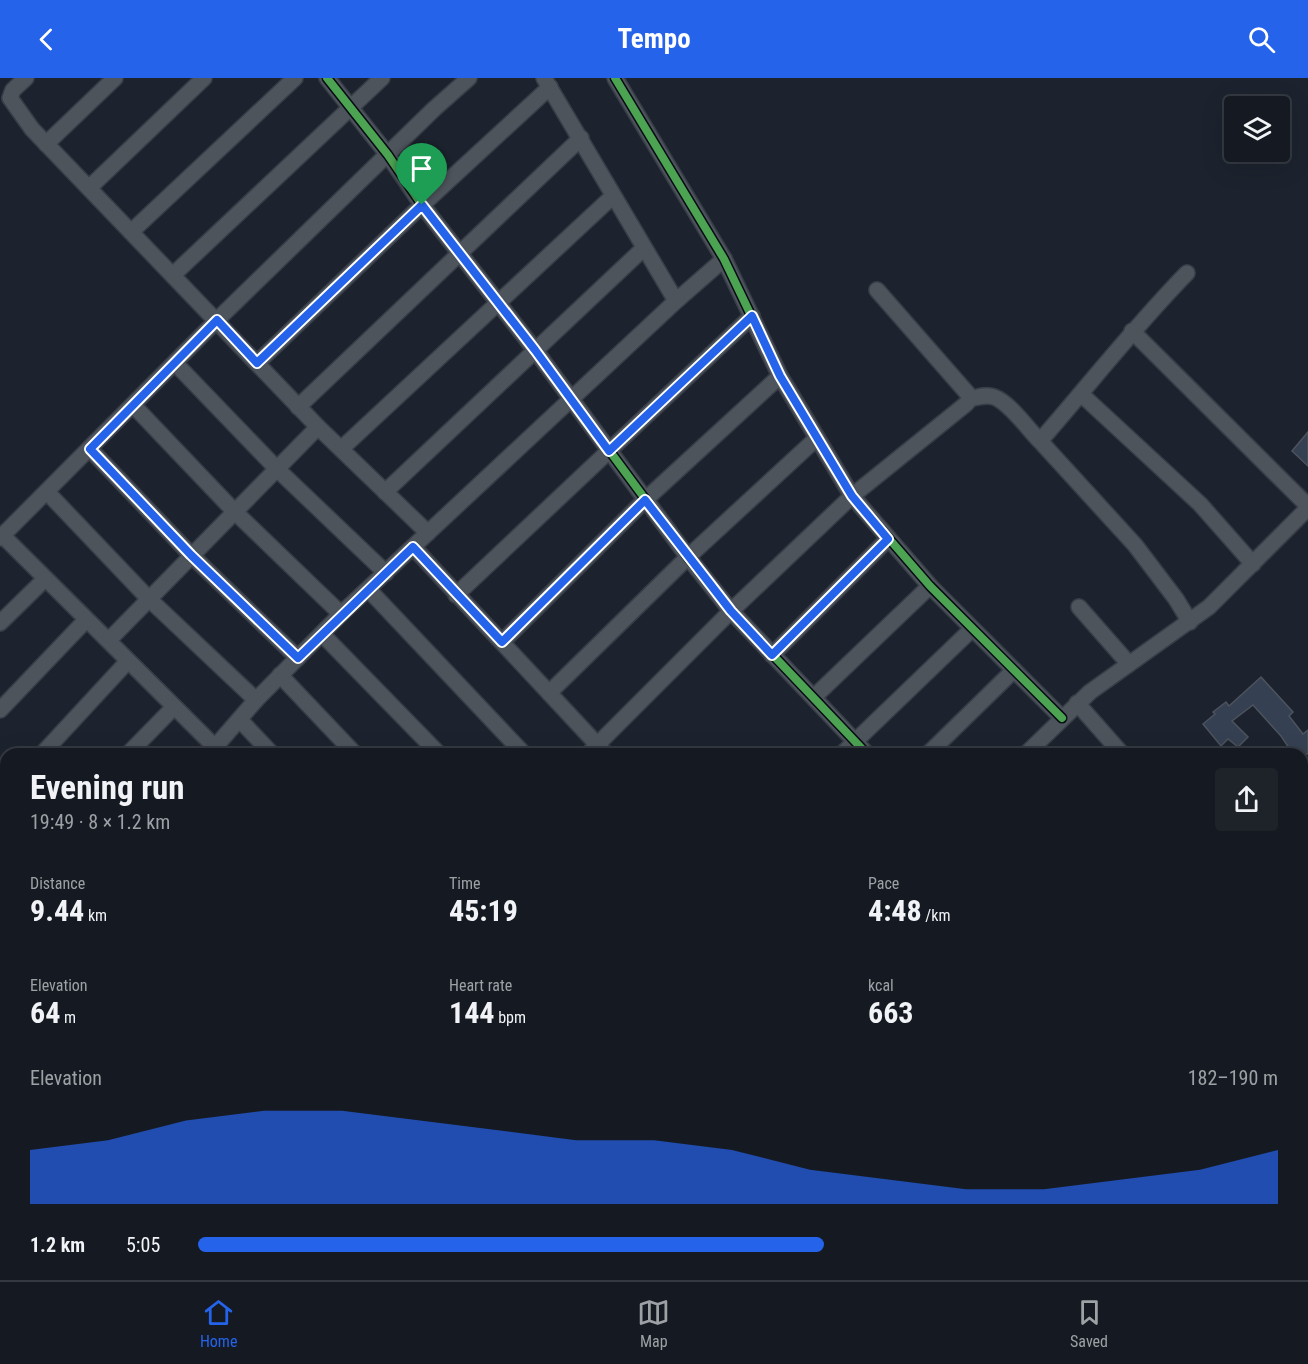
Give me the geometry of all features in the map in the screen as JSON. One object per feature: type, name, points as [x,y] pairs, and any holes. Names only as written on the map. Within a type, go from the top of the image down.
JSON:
[{"type":"street","points":[[26,78],[13,90],[10,98],[45,144],[174,274],[318,427],[428,532]]},
{"type":"street","points":[[45,144],[115,78]]},
{"type":"street","points":[[88,188],[204,78]]},
{"type":"street","points":[[131,232],[295,78]]},
{"type":"street","points":[[327,78],[388,155],[422,205],[535,350],[645,500],[731,611],[861,748]]},
{"type":"street","points":[[174,274],[382,78]]},
{"type":"street","points":[[209,748],[174,707],[109,640],[1,537],[217,320],[434,109],[469,78]]},
{"type":"street","points":[[615,78],[724,259],[780,376],[852,496],[930,586],[1062,718]]},
{"type":"street","points":[[257,363],[547,83],[676,301]]},
{"type":"street","points":[[298,406],[581,138]]},
{"type":"street","points":[[341,449],[613,196]]},
{"type":"street","points":[[385,492],[644,248]]},
{"type":"street","points":[[215,748],[256,700],[341,614],[676,301],[724,259]]},
{"type":"street","points":[[1040,441],[1132,332],[1187,273]]},
{"type":"street","points":[[877,290],[968,393],[970,399]]},
{"type":"street","points":[[456,595],[752,316]]},
{"type":"street","points":[[1032,748],[1077,703],[1209,607],[1308,507],[1132,332]]},
{"type":"street","points":[[175,363],[277,469],[386,573]]},
{"type":"street","points":[[502,642],[645,500],[780,376]]},
{"type":"street","points":[[1081,394],[1200,504],[1252,564]]},
{"type":"street","points":[[601,748],[731,611],[852,496],[970,399],[984,395],[993,396],[1002,402],[1135,545],[1176,599],[1190,622]]},
{"type":"street","points":[[133,405],[234,511],[341,614]]},
{"type":"street","points":[[109,640],[318,427]]},
{"type":"street","points":[[549,693],[688,557],[817,438]]},
{"type":"street","points":[[90,449],[191,555],[298,658]]},
{"type":"street","points":[[47,492],[149,599],[256,700]]},
{"type":"street","points":[[772,655],[888,539]]},
{"type":"street","points":[[413,547],[549,693],[594,748]]},
{"type":"street","points":[[0,623],[45,579]]},
{"type":"street","points":[[814,697],[930,586]]},
{"type":"street","points":[[369,590],[518,748]]},
{"type":"street","points":[[1079,607],[1130,664]]},
{"type":"street","points":[[0,710],[86,620]]},
{"type":"street","points":[[848,748],[972,629]]},
{"type":"street","points":[[322,634],[433,748]]},
{"type":"street","points":[[48,748],[128,661]]},
{"type":"street","points":[[934,748],[1014,670]]},
{"type":"street","points":[[280,675],[349,748]]},
{"type":"street","points":[[1077,703],[1112,748]]},
{"type":"street","points":[[134,748],[174,707]]},
{"type":"street","points":[[240,720],[266,748]]},
{"type":"building","points":[[1308,432],[1308,466],[1292,451]]},
{"type":"building","points":[[1261,677],[1293,712],[1289,716],[1303,734],[1308,730],[1308,748],[1289,748],[1253,705],[1232,721],[1248,737],[1238,747],[1228,739],[1221,746],[1203,724],[1226,702],[1229,706]]},
{"type":"cycle path","points":[[327,78],[388,155],[422,205],[535,350],[688,557],[731,611],[861,748]]},
{"type":"cycle path","points":[[615,78],[724,259],[780,376],[852,496],[930,586],[1062,718]]},
{"type":"route","points":[[422,205],[535,350],[609,451],[752,316],[780,376],[852,496],[888,539],[772,655],[731,611],[645,500],[502,642],[413,547],[298,658],[191,555],[90,449],[217,320],[257,363],[422,205]]}]
